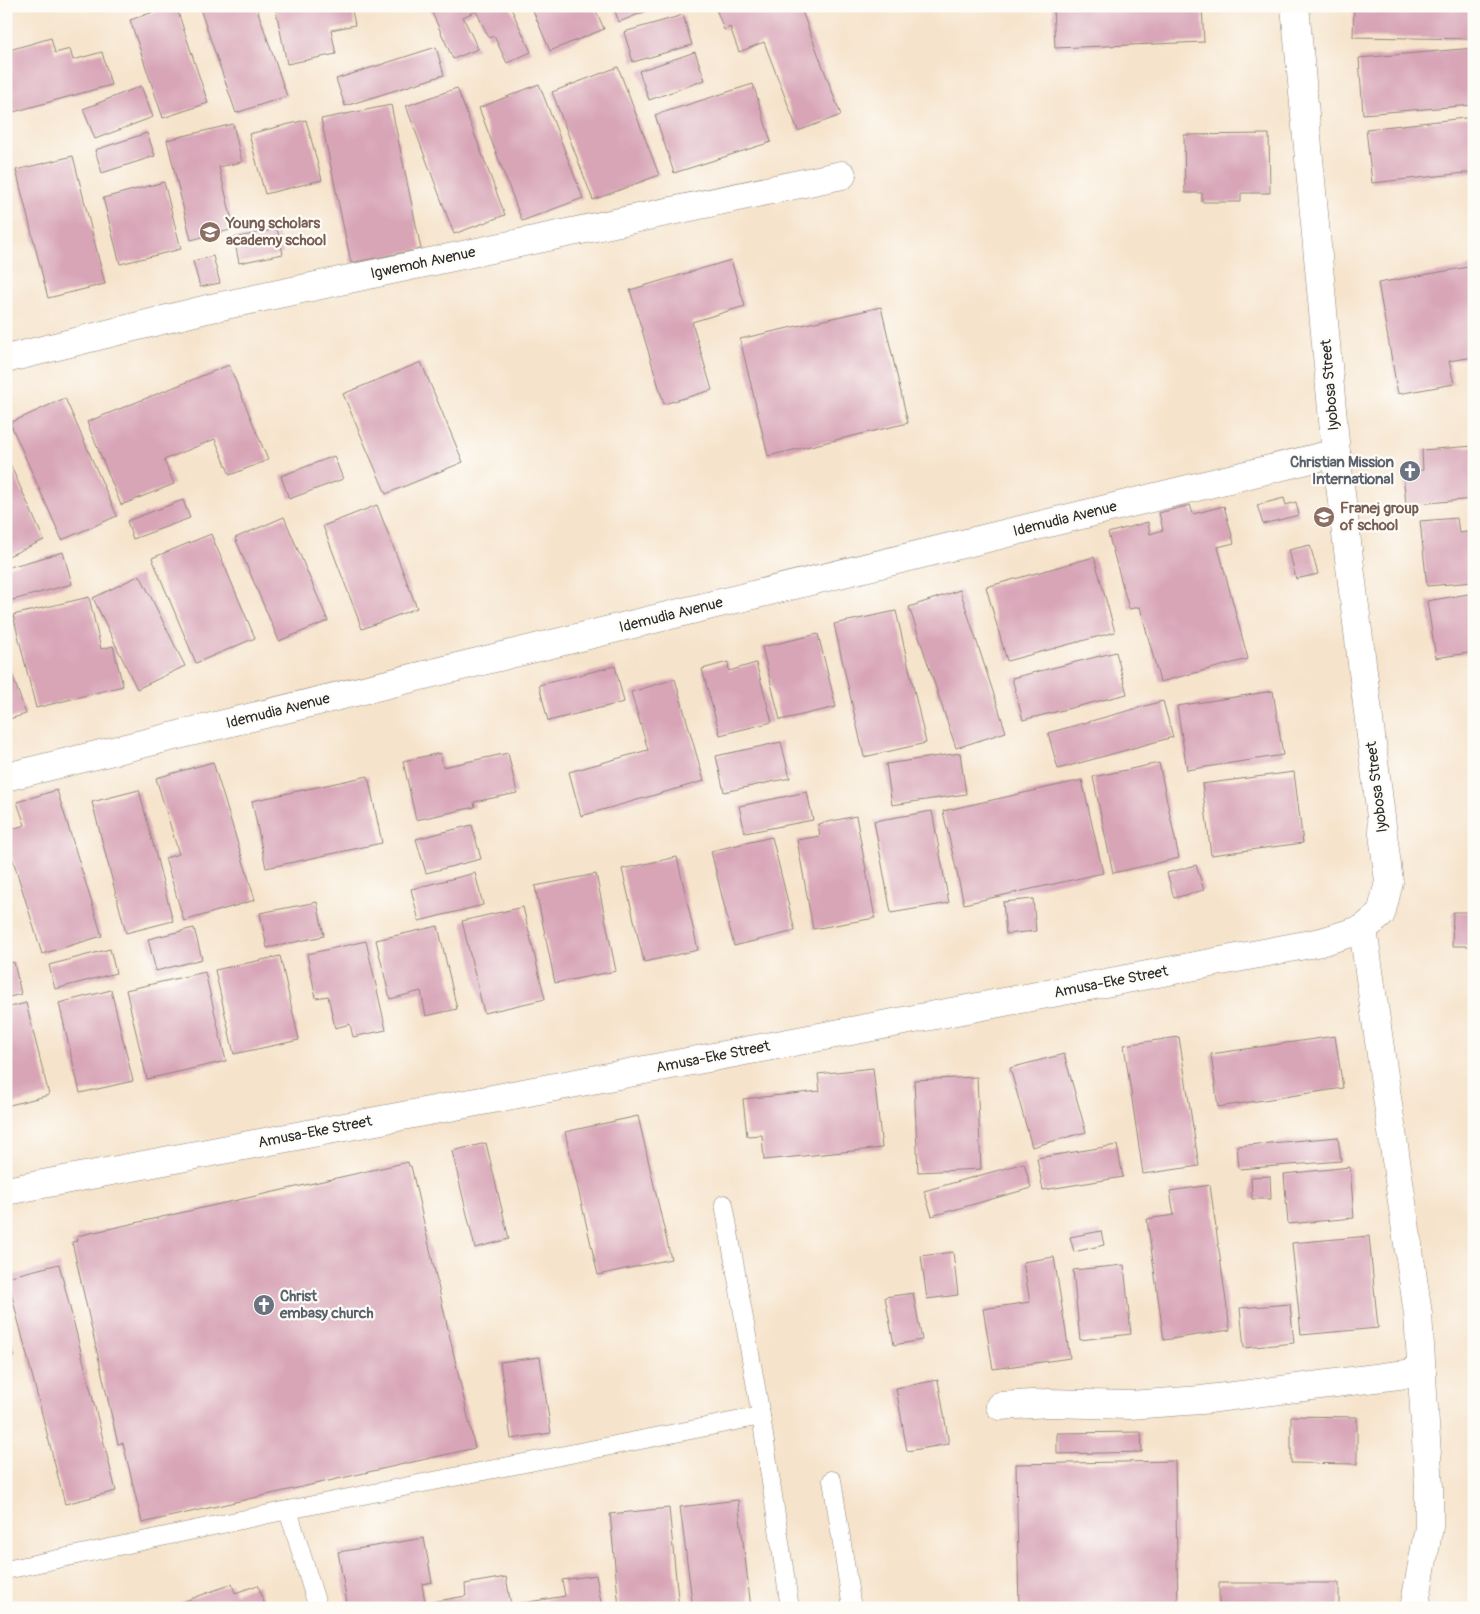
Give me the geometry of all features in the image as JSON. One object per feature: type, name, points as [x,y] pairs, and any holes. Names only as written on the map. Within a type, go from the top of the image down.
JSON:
[{"type":"street","name":"Iyobosa Street","points":[[1295,6],[1336,453],[1389,882]]},
{"type":"street","name":"Igwemoh Avenue","points":[[6,359],[207,309],[842,176]]},
{"type":"street","name":"Idemudia Avenue","points":[[6,777],[1336,453]]},
{"type":"street","name":"Amusa-Eke Street","points":[[6,1191],[1321,942],[1363,930],[1381,914],[1389,882]]},
{"type":"street","points":[[1363,930],[1418,1314],[1429,1487],[1429,1527],[1414,1608]]},
{"type":"street","points":[[1000,1406],[1048,1403],[1130,1405],[1201,1400],[1422,1372]]},
{"type":"lane","points":[[724,1204],[761,1416],[790,1608]]},
{"type":"lane","points":[[6,1570],[288,1510],[761,1416]]},
{"type":"lane","points":[[832,1480],[852,1608]]},
{"type":"lane","points":[[288,1510],[318,1608]]},
{"type":"building","points":[[176,6],[208,103],[163,118],[130,20]]},
{"type":"building","points":[[199,6],[256,6],[287,96],[236,113]]},
{"type":"building","points":[[275,6],[351,6],[355,25],[331,30],[336,54],[287,64]]},
{"type":"building","points":[[429,6],[510,6],[531,52],[507,63],[494,36],[489,38],[476,11],[463,17],[478,49],[453,59]]},
{"type":"building","points":[[531,6],[594,6],[604,29],[550,51]]},
{"type":"building","points":[[613,6],[659,6],[619,22]]},
{"type":"building","points":[[715,6],[800,6],[841,115],[798,131],[764,42],[739,52],[730,27],[724,30]]},
{"type":"building","points":[[1053,6],[1202,6],[1204,42],[1055,48]]},
{"type":"building","points":[[1354,6],[1474,6],[1474,39],[1353,37]]},
{"type":"building","points":[[683,15],[692,45],[633,62],[624,32]]},
{"type":"building","points":[[51,38],[55,53],[70,49],[73,60],[102,52],[111,85],[6,114],[6,71],[8,70],[6,51]]},
{"type":"building","points":[[436,47],[444,75],[345,106],[336,79]]},
{"type":"building","points":[[1474,48],[1474,105],[1363,114],[1359,58]]},
{"type":"building","points":[[695,52],[705,80],[649,100],[639,71]]},
{"type":"building","points":[[618,67],[659,175],[593,200],[552,92]]},
{"type":"building","points":[[539,84],[583,198],[522,221],[479,108]]},
{"type":"building","points":[[753,84],[771,142],[674,173],[655,115]]},
{"type":"building","points":[[141,86],[153,117],[95,139],[83,109]]},
{"type":"building","points":[[457,88],[505,215],[454,234],[406,106]]},
{"type":"building","points":[[391,105],[421,249],[351,263],[321,119]]},
{"type":"building","points":[[1474,117],[1474,172],[1372,183],[1366,129]]},
{"type":"building","points":[[306,120],[322,180],[265,194],[249,134]]},
{"type":"building","points":[[233,124],[242,162],[219,167],[234,229],[191,240],[167,140]]},
{"type":"building","points":[[147,133],[155,156],[102,173],[95,150]]},
{"type":"building","points":[[1269,134],[1270,193],[1241,193],[1241,202],[1202,202],[1202,193],[1185,193],[1184,135]]},
{"type":"building","points":[[73,156],[105,284],[48,298],[16,170]]},
{"type":"building","points":[[164,182],[181,249],[120,264],[103,198]]},
{"type":"building","points":[[277,229],[283,254],[239,263],[234,238]]},
{"type":"building","points":[[213,256],[220,283],[200,287],[193,261]]},
{"type":"building","points":[[731,260],[745,306],[692,322],[712,390],[664,404],[630,290]]},
{"type":"building","points":[[1474,266],[1474,357],[1449,361],[1454,384],[1398,394],[1378,283]]},
{"type":"building","points":[[881,307],[908,423],[768,456],[740,339]]},
{"type":"building","points":[[421,362],[463,462],[386,494],[343,394]]},
{"type":"building","points":[[229,365],[268,460],[230,475],[215,439],[164,460],[174,484],[121,505],[87,422]]},
{"type":"building","points":[[65,398],[117,516],[62,540],[10,423]]},
{"type":"building","points":[[1474,446],[1474,499],[1406,505],[1403,472],[1423,470],[1422,450]]},
{"type":"building","points":[[6,455],[44,540],[6,557]]},
{"type":"building","points":[[334,456],[343,479],[289,499],[281,476]]},
{"type":"building","points":[[1284,498],[1286,505],[1296,502],[1299,515],[1263,524],[1257,505]]},
{"type":"building","points":[[183,500],[190,518],[133,539],[127,521]]},
{"type":"building","points":[[377,505],[417,608],[362,629],[323,526]]},
{"type":"building","points":[[1190,505],[1193,514],[1224,506],[1234,543],[1218,547],[1248,659],[1160,682],[1140,607],[1129,609],[1108,533],[1148,522],[1150,534],[1163,530],[1159,513]]},
{"type":"building","points":[[284,517],[328,621],[279,641],[235,538]]},
{"type":"building","points":[[1457,518],[1459,533],[1474,531],[1474,582],[1427,586],[1420,521]]},
{"type":"building","points":[[211,534],[255,638],[196,663],[152,558]]},
{"type":"building","points":[[1310,545],[1318,574],[1296,579],[1289,550]]},
{"type":"building","points":[[63,552],[72,584],[9,601],[6,591],[6,568]]},
{"type":"building","points":[[1094,557],[1115,632],[1007,661],[986,587]]},
{"type":"building","points":[[140,575],[185,666],[137,689],[93,598]]},
{"type":"building","points":[[960,590],[1006,732],[956,748],[909,607]]},
{"type":"building","points":[[1474,593],[1474,652],[1436,658],[1427,601]]},
{"type":"building","points":[[89,597],[101,649],[113,646],[123,686],[36,708],[13,615]]},
{"type":"building","points":[[896,611],[926,743],[864,757],[834,624]]},
{"type":"building","points":[[818,634],[836,707],[780,720],[762,647]]},
{"type":"building","points":[[1116,652],[1127,694],[1023,720],[1012,678]]},
{"type":"building","points":[[6,657],[26,714],[6,720]]},
{"type":"building","points":[[728,662],[729,671],[756,663],[772,722],[720,735],[702,669]]},
{"type":"building","points":[[615,666],[624,702],[548,721],[539,685]]},
{"type":"building","points":[[675,679],[704,781],[581,816],[569,772],[648,750],[631,692]]},
{"type":"building","points":[[1273,691],[1283,755],[1187,770],[1177,706]]},
{"type":"building","points":[[1163,701],[1173,737],[1058,769],[1048,733]]},
{"type":"building","points":[[781,742],[790,778],[724,792],[716,756]]},
{"type":"building","points":[[440,753],[443,767],[508,753],[517,793],[474,802],[475,807],[416,820],[403,761]]},
{"type":"building","points":[[960,753],[966,794],[892,805],[886,764]]},
{"type":"building","points":[[213,762],[255,900],[184,921],[165,858],[179,854],[156,778]]},
{"type":"building","points":[[1159,763],[1179,858],[1113,873],[1093,777]]},
{"type":"building","points":[[1294,772],[1303,843],[1211,855],[1202,784]]},
{"type":"building","points":[[368,776],[382,843],[266,868],[252,801]]},
{"type":"building","points":[[1082,780],[1103,873],[964,904],[943,811]]},
{"type":"building","points":[[57,790],[102,936],[42,954],[6,837],[6,831],[25,825],[17,802]]},
{"type":"building","points":[[139,790],[173,921],[126,933],[92,802]]},
{"type":"building","points":[[807,792],[813,820],[745,833],[739,806]]},
{"type":"building","points":[[932,811],[949,903],[891,913],[874,821]]},
{"type":"building","points":[[856,816],[875,918],[813,929],[797,840],[820,836],[818,824]]},
{"type":"building","points":[[472,825],[481,859],[426,873],[416,839]]},
{"type":"building","points":[[772,837],[795,931],[734,946],[711,851]]},
{"type":"building","points":[[677,857],[698,950],[644,962],[622,869]]},
{"type":"building","points":[[1196,865],[1204,890],[1174,898],[1167,873]]},
{"type":"building","points":[[475,873],[483,905],[419,921],[411,889]]},
{"type":"building","points":[[596,874],[616,971],[555,983],[535,886]]},
{"type":"building","points":[[1033,899],[1036,931],[1006,934],[1003,902]]},
{"type":"building","points":[[317,902],[324,936],[267,948],[260,913]]},
{"type":"building","points":[[523,907],[545,999],[484,1013],[462,921]]},
{"type":"building","points":[[1453,912],[1474,912],[1474,946],[1452,946]]},
{"type":"building","points":[[438,926],[457,1009],[426,1016],[421,991],[390,999],[376,940]]},
{"type":"building","points":[[194,928],[202,959],[156,971],[148,939]]},
{"type":"building","points":[[366,941],[386,1030],[353,1037],[350,1024],[335,1028],[328,996],[316,998],[307,954]]},
{"type":"building","points":[[110,949],[116,973],[55,989],[49,965]]},
{"type":"building","points":[[280,956],[299,1040],[234,1054],[215,970]]},
{"type":"building","points":[[14,962],[21,994],[6,998],[6,964]]},
{"type":"building","points":[[205,972],[226,1061],[147,1079],[126,990]]},
{"type":"building","points":[[111,990],[133,1081],[80,1093],[59,1003]]},
{"type":"building","points":[[26,1003],[49,1095],[6,1106],[6,1008]]},
{"type":"building","points":[[1335,1036],[1343,1088],[1218,1107],[1211,1054]]},
{"type":"building","points":[[1179,1037],[1199,1166],[1143,1174],[1124,1045]]},
{"type":"building","points":[[1064,1054],[1086,1132],[1032,1147],[1010,1068]]},
{"type":"building","points":[[873,1068],[882,1148],[764,1160],[762,1135],[747,1136],[743,1099],[820,1091],[818,1074]]},
{"type":"building","points":[[977,1077],[981,1169],[918,1172],[914,1080]]},
{"type":"building","points":[[638,1116],[671,1259],[598,1275],[565,1132]]},
{"type":"building","points":[[1338,1137],[1341,1161],[1239,1169],[1237,1146]]},
{"type":"building","points":[[486,1143],[509,1239],[475,1248],[452,1151]]},
{"type":"building","points":[[1117,1145],[1123,1177],[1043,1190],[1037,1158]]},
{"type":"building","name":"Christ embasy church","points":[[408,1162],[409,1166],[411,1166],[475,1448],[142,1523],[123,1443],[118,1444],[72,1242],[78,1241],[77,1236]]},
{"type":"building","points":[[1024,1163],[1031,1188],[932,1216],[924,1191]]},
{"type":"building","points":[[1350,1167],[1354,1218],[1288,1224],[1284,1174]]},
{"type":"building","points":[[1270,1176],[1271,1199],[1252,1199],[1251,1177]]},
{"type":"building","points":[[1210,1185],[1230,1330],[1164,1340],[1147,1219],[1174,1215],[1170,1191]]},
{"type":"building","points":[[1101,1231],[1104,1245],[1074,1252],[1070,1237]]},
{"type":"building","points":[[1369,1236],[1378,1328],[1301,1335],[1292,1243]]},
{"type":"building","points":[[953,1252],[958,1295],[927,1299],[921,1256]]},
{"type":"building","points":[[1054,1257],[1070,1358],[993,1369],[983,1309],[1030,1302],[1023,1262]]},
{"type":"building","points":[[59,1264],[116,1491],[65,1504],[7,1277]]},
{"type":"building","points":[[1124,1265],[1131,1334],[1080,1340],[1073,1270]]},
{"type":"building","points":[[913,1293],[922,1340],[894,1345],[885,1297]]},
{"type":"building","points":[[1290,1304],[1294,1343],[1244,1348],[1240,1308]]},
{"type":"building","points":[[6,1323],[14,1357],[6,1359]]},
{"type":"building","points":[[540,1357],[551,1433],[511,1439],[500,1362]]},
{"type":"building","points":[[938,1380],[949,1444],[907,1451],[896,1388]]},
{"type":"building","points":[[1291,1416],[1357,1417],[1357,1464],[1291,1463]]},
{"type":"building","points":[[1141,1432],[1142,1452],[1057,1454],[1057,1433]]},
{"type":"building","points":[[1175,1461],[1178,1608],[1019,1608],[1016,1464]]},
{"type":"building","points":[[738,1500],[751,1608],[693,1608],[680,1507]]},
{"type":"building","points":[[669,1508],[679,1608],[619,1608],[610,1514]]},
{"type":"building","points":[[424,1538],[432,1582],[422,1584],[426,1608],[348,1608],[338,1552]]},
{"type":"building","points":[[596,1575],[602,1608],[432,1608],[431,1602],[466,1596],[465,1584],[506,1577],[511,1605],[565,1596],[562,1580]]},
{"type":"building","points":[[1219,1583],[1339,1583],[1339,1608],[1219,1608]]},
{"type":"building","points":[[232,1584],[235,1593],[258,1585],[266,1608],[171,1608],[171,1606]]},
{"type":"place","name":"Young scholars academy school","points":[[210,232]]},
{"type":"place","name":"Christian Mission International","points":[[1410,471]]},
{"type":"place","name":"Franej group of school","points":[[1324,517]]},
{"type":"place","name":"Christ embasy church","points":[[264,1305]]}]
